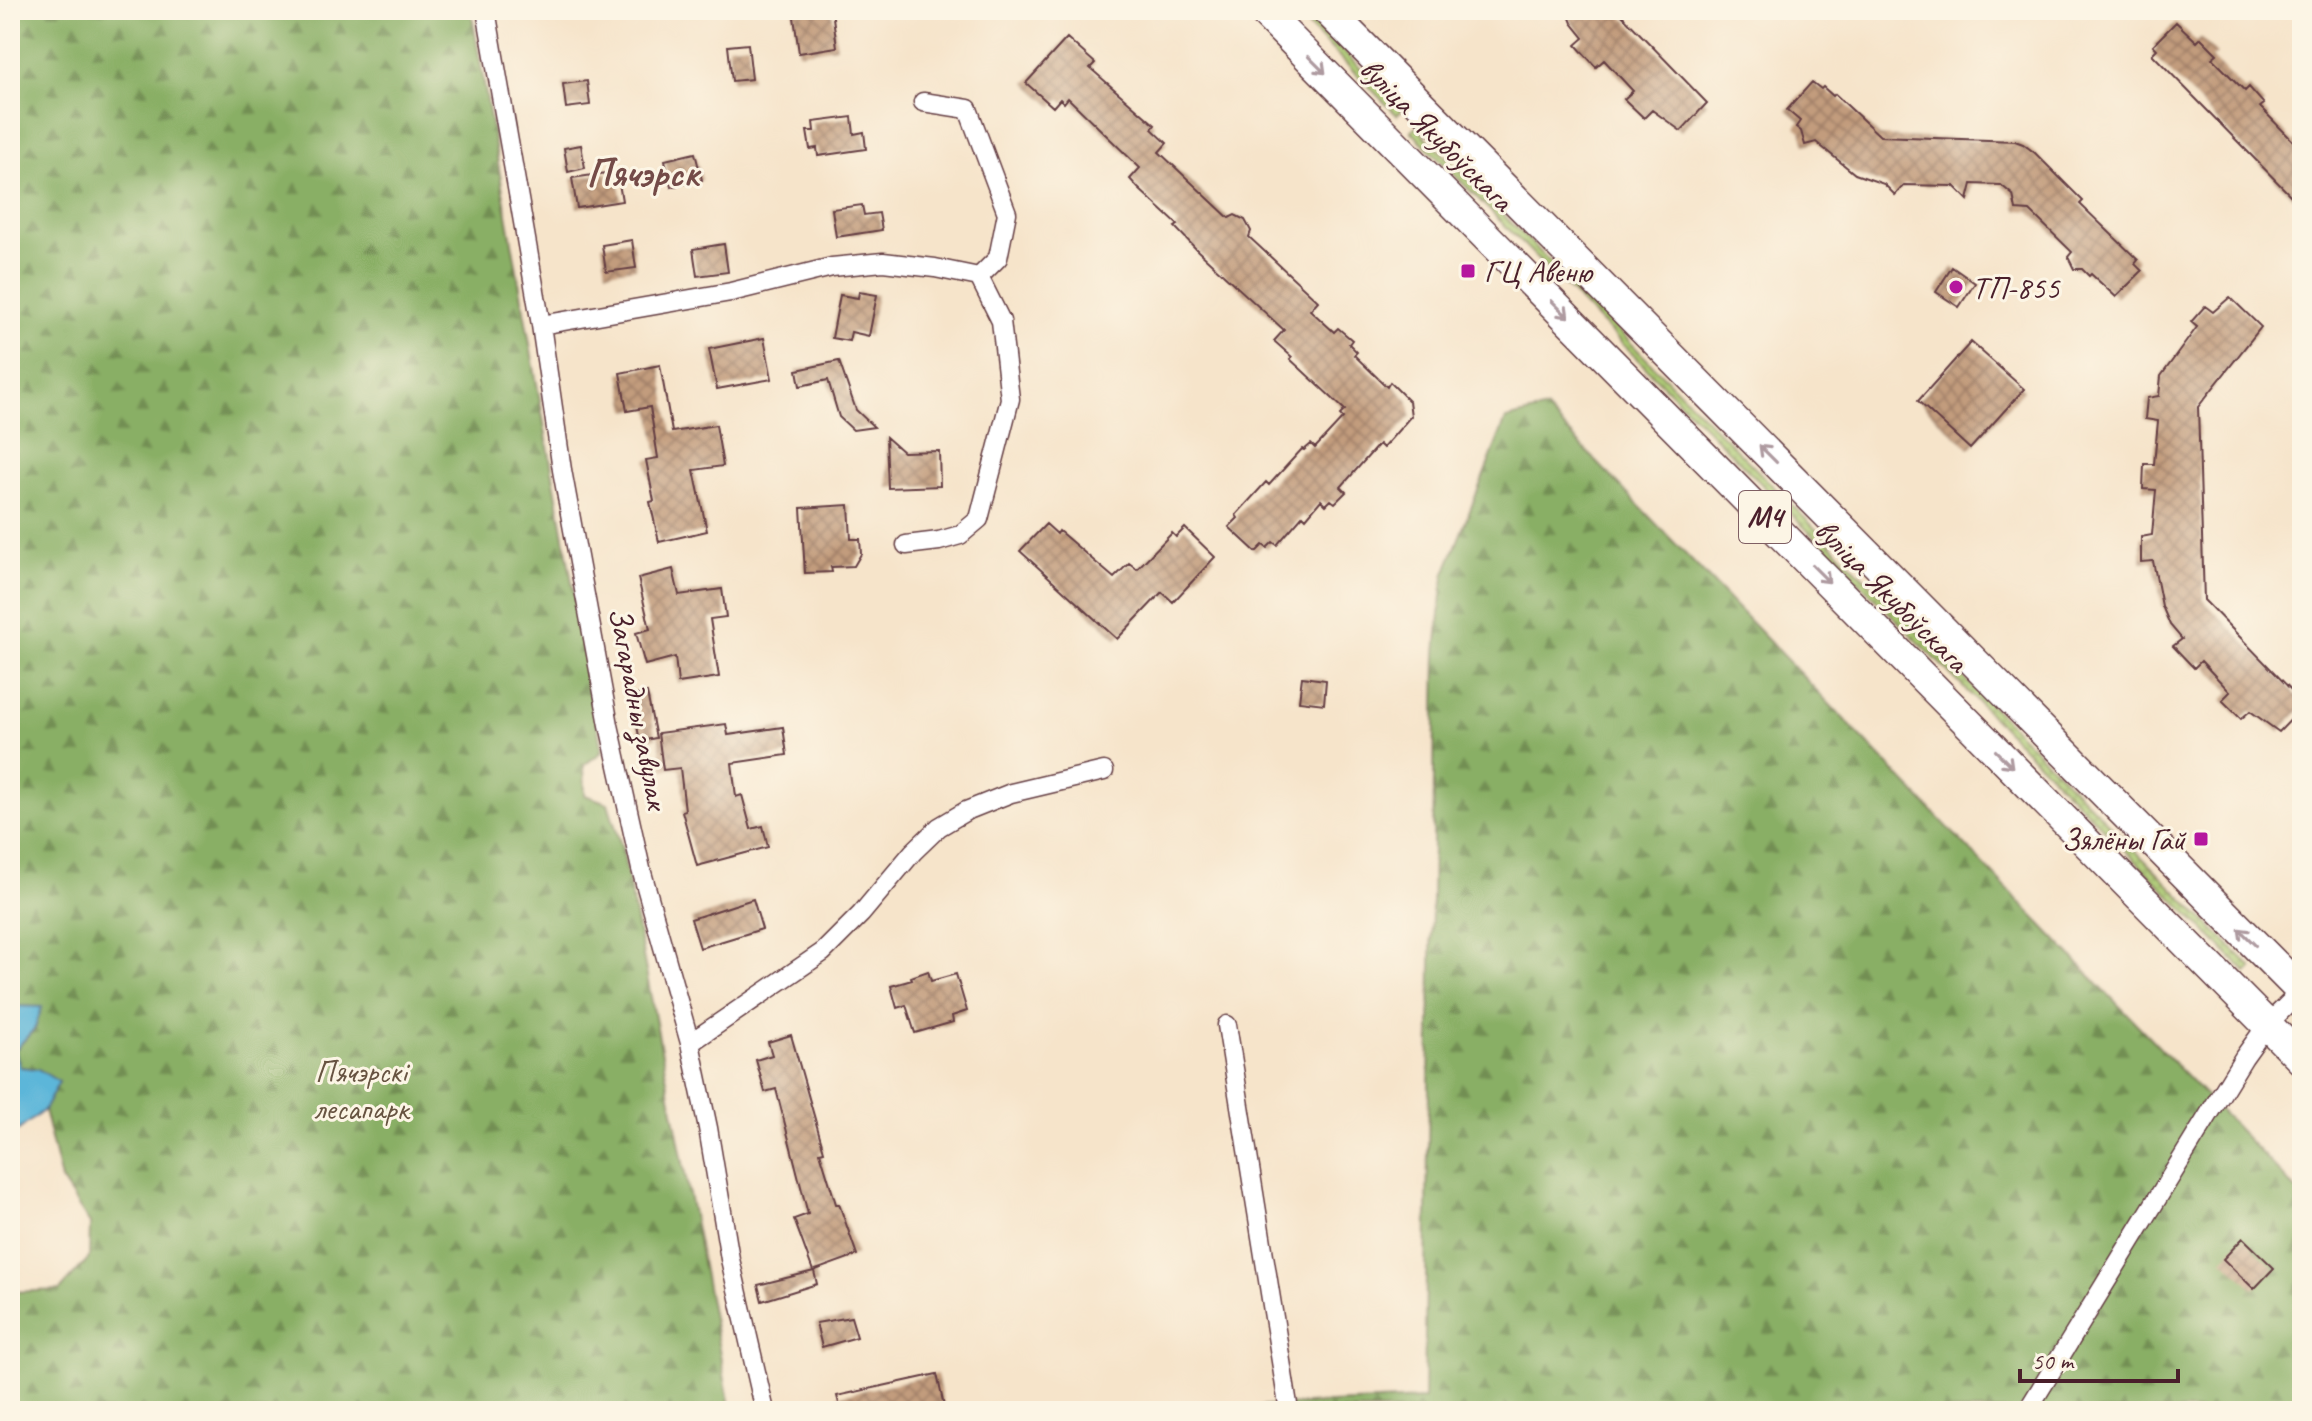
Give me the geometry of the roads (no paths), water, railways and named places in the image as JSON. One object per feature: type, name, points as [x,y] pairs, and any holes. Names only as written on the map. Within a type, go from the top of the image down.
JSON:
[{"type":"main road","name":"вуліца Якубоўскага","points":[[1262,10],[2302,1060]]},
{"type":"main road","name":"вуліца Якубоўскага","points":[[1327,10],[2301,992]]},
{"type":"street","name":"Загарадны завулак","points":[[486,10],[541,325],[562,470],[609,725],[641,869],[690,1043],[730,1259],[765,1411]]},
{"type":"street","points":[[923,102],[968,109],[1007,213],[998,258],[979,277]]},
{"type":"street","points":[[541,325],[731,292],[832,267],[883,262],[979,277]]},
{"type":"street","points":[[906,545],[960,535],[979,519],[1010,399],[1001,321],[979,277]]},
{"type":"street","points":[[690,1043],[823,952],[939,827],[966,811],[1011,793],[1104,771]]},
{"type":"street","points":[[2027,1411],[2267,1025],[2301,992]]},
{"type":"street","points":[[1227,1025],[1289,1411]]},
{"type":"water","points":[[10,1006],[42,1007],[35,1028],[15,1050],[20,1067],[38,1069],[59,1082],[44,1110],[10,1137]]},
{"type":"place","name":"ГЦ Авеню","points":[[1468,271]]},
{"type":"place","name":"ТП-855","points":[[1956,287]]},
{"type":"place","name":"Зялёны Гай","points":[[2201,839]]},
{"type":"district","name":"Пячэрск","points":[[643,172]]},
{"type":"park label","name":"Пячэрскі лесапарк","points":[[361,1090]]}]
